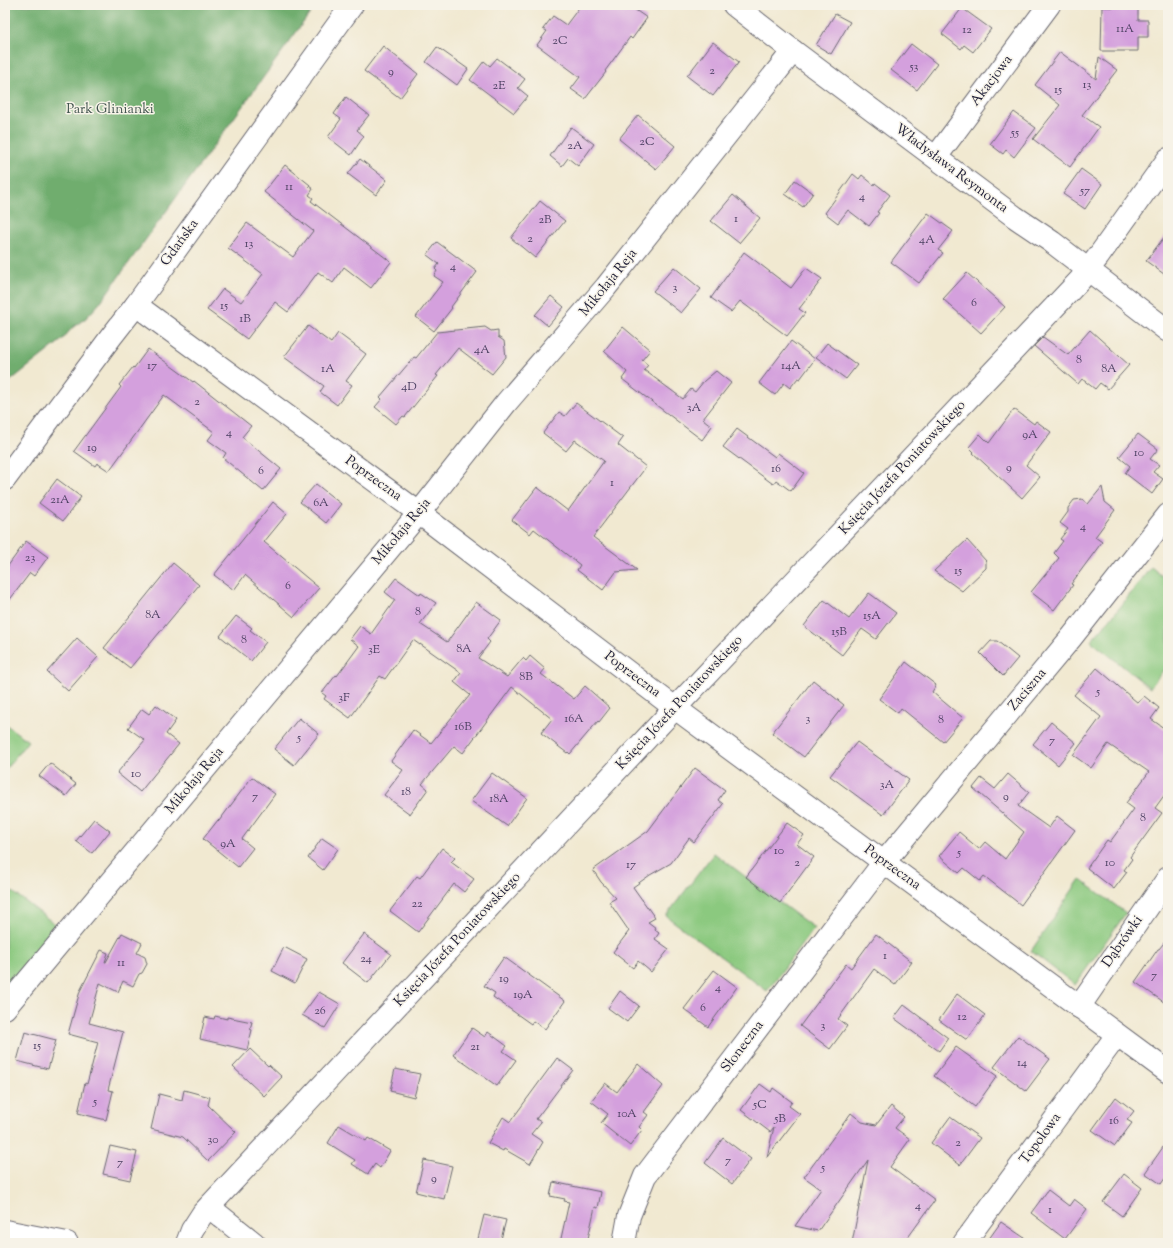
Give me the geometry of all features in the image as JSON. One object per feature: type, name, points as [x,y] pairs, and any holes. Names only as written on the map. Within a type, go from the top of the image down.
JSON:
[{"type":"street","name":"Gdańska","points":[[5,479],[136,305],[352,5]]},
{"type":"street","name":"Władysława Reymonta","points":[[734,5],[1015,217],[1052,242],[1168,331]]},
{"type":"street","name":"Akacjowa","points":[[936,157],[1049,5]]},
{"type":"street","name":"Mikołaja Reja","points":[[5,1008],[419,513],[506,404],[606,287],[793,50]]},
{"type":"street","name":"Księcia Józefa Poniatowskiego","points":[[187,1243],[192,1230],[208,1207],[675,708],[1089,270],[1168,159]]},
{"type":"street","name":"Poprzeczna","points":[[136,305],[419,513],[675,708],[1168,1072]]},
{"type":"street","name":"Zaciszna","points":[[884,862],[1071,638],[1168,515]]},
{"type":"street","name":"Słoneczna","points":[[624,1243],[629,1216],[645,1176],[884,862]]},
{"type":"street","name":"Dąbrówki","points":[[1079,1007],[1168,878]]},
{"type":"street","name":"Topolowa","points":[[964,1243],[1117,1035]]},
{"type":"street","points":[[208,1207],[254,1243]]},
{"type":"street","points":[[5,1230],[67,1243]]},
{"type":"green space","name":"Park Glinianki","points":[[5,5],[316,5],[99,304],[86,318],[72,328],[62,340],[5,385]]},
{"type":"green space","points":[[1151,567],[1168,581],[1168,664],[1150,688],[1091,641],[1121,606]]},
{"type":"green space","points":[[5,724],[28,741],[5,770]]},
{"type":"green space","points":[[714,853],[814,928],[767,991],[666,916]]},
{"type":"green space","points":[[1080,879],[1126,913],[1075,985],[1031,951]]},
{"type":"green space","points":[[5,886],[60,928],[5,992]]},
{"type":"building","points":[[581,5],[628,5],[647,18],[632,39],[630,37],[585,99],[571,89],[580,77],[537,45],[547,31],[543,29],[553,16],[566,25]]},
{"type":"building","points":[[1102,7],[1138,8],[1138,20],[1148,20],[1148,37],[1138,37],[1138,51],[1101,51]]},
{"type":"building","points":[[962,8],[991,29],[973,52],[964,45],[961,49],[942,34]]},
{"type":"building","points":[[835,14],[850,22],[831,54],[816,45]]},
{"type":"building","points":[[713,42],[739,62],[713,96],[687,76]]},
{"type":"building","points":[[911,44],[937,64],[917,90],[891,70]]},
{"type":"building","points":[[383,46],[418,74],[400,98],[364,71]]},
{"type":"building","points":[[437,47],[468,69],[457,85],[426,62]]},
{"type":"building","points":[[1060,52],[1096,79],[1099,57],[1117,70],[1082,115],[1099,127],[1070,167],[1033,139],[1060,105],[1035,85]]},
{"type":"building","points":[[497,58],[525,79],[518,88],[528,96],[514,113],[470,80],[484,61],[490,66]]},
{"type":"building","points":[[346,97],[369,115],[357,130],[364,136],[351,155],[328,137],[341,119],[334,114]]},
{"type":"building","points":[[1014,112],[1036,128],[1014,157],[1006,150],[1003,154],[990,144]]},
{"type":"building","points":[[638,115],[675,146],[656,169],[619,139]]},
{"type":"building","points":[[571,127],[594,144],[578,166],[568,158],[562,166],[550,156]]},
{"type":"building","points":[[360,159],[387,180],[376,195],[348,174]]},
{"type":"building","points":[[285,165],[313,189],[309,195],[313,198],[311,201],[391,262],[371,288],[344,267],[333,283],[318,272],[288,312],[275,302],[247,339],[207,310],[223,289],[241,302],[263,274],[228,248],[247,223],[293,257],[313,231],[264,192]]},
{"type":"building","points":[[1081,169],[1102,184],[1085,209],[1063,194]]},
{"type":"building","points":[[853,174],[859,179],[862,175],[890,195],[877,212],[879,213],[869,226],[848,210],[838,223],[825,213]]},
{"type":"building","points":[[795,180],[813,193],[803,207],[785,194]]},
{"type":"building","points":[[733,195],[760,218],[739,243],[711,221]]},
{"type":"building","points":[[540,201],[565,221],[535,258],[511,238]]},
{"type":"building","points":[[928,213],[953,231],[938,250],[943,253],[919,283],[891,262]]},
{"type":"building","points":[[1168,232],[1168,277],[1146,261]]},
{"type":"building","points":[[437,242],[477,272],[434,331],[416,317],[443,282],[434,276],[437,271],[435,269],[439,264],[427,255]]},
{"type":"building","points":[[744,252],[791,288],[806,268],[822,279],[799,309],[805,313],[787,336],[740,301],[731,312],[711,298]]},
{"type":"building","points":[[674,267],[701,289],[681,313],[653,291]]},
{"type":"building","points":[[967,273],[1005,307],[981,333],[943,299]]},
{"type":"building","points":[[551,296],[564,307],[548,326],[535,315]]},
{"type":"building","points":[[308,326],[331,343],[338,333],[366,354],[346,381],[352,385],[337,405],[320,392],[324,386],[284,357]]},
{"type":"building","points":[[485,327],[491,331],[498,330],[498,337],[504,341],[506,357],[492,374],[458,348],[405,417],[403,416],[396,424],[375,407],[382,399],[380,397],[414,357],[416,358],[437,332]]},
{"type":"building","points":[[623,327],[650,350],[642,360],[648,365],[644,370],[683,399],[691,389],[695,392],[704,381],[716,371],[731,383],[703,419],[712,426],[702,440],[622,379],[627,372],[604,351]]},
{"type":"building","points":[[1090,330],[1129,365],[1108,389],[1100,383],[1095,389],[1082,379],[1078,384],[1034,346],[1043,337],[1068,355]]},
{"type":"building","points":[[791,341],[815,359],[800,379],[798,378],[790,388],[784,383],[775,395],[759,383]]},
{"type":"building","points":[[827,343],[857,365],[846,379],[816,357]]},
{"type":"building","points":[[148,349],[193,382],[194,381],[251,426],[242,437],[281,469],[263,491],[223,458],[226,453],[208,440],[214,432],[164,395],[109,471],[97,463],[95,466],[74,451],[121,387],[119,385]]},
{"type":"building","points":[[576,403],[623,438],[618,445],[646,467],[593,537],[637,570],[616,572],[603,590],[577,570],[580,565],[534,529],[530,534],[512,520],[537,487],[568,511],[604,461],[575,440],[566,451],[543,433],[559,412],[565,416]]},
{"type":"building","points":[[1014,409],[1034,424],[1036,421],[1051,432],[1026,465],[1040,477],[1022,498],[973,453],[974,452],[969,447],[980,434],[989,443]]},
{"type":"building","points":[[737,429],[775,457],[778,453],[804,473],[791,491],[776,480],[773,484],[723,447]]},
{"type":"building","points":[[1138,434],[1158,449],[1150,459],[1159,465],[1153,472],[1163,479],[1152,494],[1125,473],[1130,466],[1119,457]]},
{"type":"building","points":[[57,479],[81,497],[63,521],[39,503]]},
{"type":"building","points":[[316,484],[341,504],[326,523],[300,502]]},
{"type":"building","points":[[1102,487],[1105,502],[1115,510],[1095,537],[1102,542],[1054,610],[1031,592],[1059,558],[1054,553],[1063,541],[1060,539],[1068,529],[1060,523],[1068,512],[1068,508],[1074,500],[1082,499],[1088,504]]},
{"type":"building","points":[[273,502],[287,514],[264,542],[319,588],[294,617],[245,575],[234,590],[214,575]]},
{"type":"building","points":[[967,540],[986,561],[986,568],[962,591],[934,571]]},
{"type":"building","points":[[26,541],[48,557],[34,576],[30,573],[5,606],[5,570]]},
{"type":"building","points":[[173,563],[199,585],[130,668],[104,648]]},
{"type":"building","points":[[396,578],[420,595],[421,593],[436,603],[420,624],[447,642],[476,602],[501,620],[487,639],[490,642],[478,658],[507,677],[523,658],[526,661],[530,656],[545,669],[541,674],[574,699],[585,686],[610,708],[570,754],[541,733],[552,719],[512,687],[463,753],[454,746],[422,784],[428,789],[410,814],[384,795],[403,770],[391,761],[413,730],[431,743],[470,695],[454,682],[461,673],[413,640],[385,679],[380,676],[350,718],[324,699],[326,696],[322,693],[336,675],[337,676],[359,646],[350,639],[360,626],[371,634],[395,600],[385,592]]},
{"type":"building","points":[[869,593],[896,613],[876,639],[862,629],[842,655],[804,626],[824,600],[849,619]]},
{"type":"building","points":[[236,616],[252,628],[250,630],[266,642],[251,661],[220,636]]},
{"type":"building","points":[[77,638],[98,657],[68,691],[47,672]]},
{"type":"building","points":[[991,641],[997,641],[1018,658],[1003,676],[980,653]]},
{"type":"building","points":[[906,662],[936,685],[932,692],[963,718],[943,742],[901,708],[898,713],[879,699]]},
{"type":"building","points":[[1097,668],[1138,703],[1144,696],[1159,708],[1151,719],[1168,731],[1168,790],[1155,808],[1162,813],[1130,857],[1132,859],[1124,870],[1127,872],[1114,889],[1087,868],[1107,840],[1110,842],[1134,809],[1126,803],[1149,772],[1108,744],[1091,768],[1073,755],[1101,717],[1074,695]]},
{"type":"building","points":[[813,680],[844,705],[804,757],[772,733]]},
{"type":"building","points":[[156,705],[176,720],[166,734],[179,744],[140,792],[117,773],[145,740],[128,728],[142,709],[149,714]]},
{"type":"building","points":[[299,718],[319,734],[294,765],[274,749]]},
{"type":"building","points":[[1051,722],[1076,743],[1058,765],[1033,744]]},
{"type":"building","points":[[857,742],[909,780],[883,815],[830,776]]},
{"type":"building","points":[[50,763],[76,784],[66,796],[39,776]]},
{"type":"building","points":[[695,768],[725,790],[718,800],[723,804],[694,842],[689,838],[671,863],[633,887],[655,918],[648,922],[656,928],[655,930],[659,933],[655,939],[669,949],[651,972],[638,961],[633,968],[613,952],[629,931],[609,902],[616,898],[601,882],[593,870],[648,831]]},
{"type":"building","points":[[492,773],[527,798],[507,826],[471,801]]},
{"type":"building","points":[[1008,774],[1029,792],[1018,806],[1049,828],[1057,816],[1075,830],[1021,905],[984,876],[980,881],[964,868],[959,873],[939,856],[959,832],[979,849],[985,842],[1005,859],[1024,832],[973,788],[981,778],[995,789]]},
{"type":"building","points":[[252,777],[275,794],[242,839],[253,848],[238,867],[203,839],[218,820],[219,821]]},
{"type":"building","points":[[94,819],[110,831],[92,853],[76,841]]},
{"type":"building","points":[[787,823],[804,835],[797,844],[814,857],[780,903],[746,877]]},
{"type":"building","points":[[322,838],[338,849],[323,870],[308,858]]},
{"type":"building","points":[[442,848],[455,858],[451,862],[474,879],[464,892],[454,884],[418,932],[390,911],[417,876],[420,878]]},
{"type":"building","points":[[122,933],[142,943],[137,953],[145,957],[147,964],[142,973],[139,974],[133,986],[123,981],[118,992],[100,983],[89,1023],[123,1032],[108,1090],[113,1091],[106,1120],[78,1113],[85,1083],[87,1084],[98,1042],[68,1034],[80,991],[101,950],[108,953],[106,962]]},
{"type":"building","points":[[364,934],[391,954],[368,983],[342,963]]},
{"type":"building","points":[[876,934],[912,962],[895,985],[874,969],[838,1019],[847,1026],[830,1049],[800,1026],[846,964],[851,968]]},
{"type":"building","points":[[1168,938],[1168,1005],[1135,982],[1158,949]]},
{"type":"building","points":[[284,947],[307,959],[295,983],[272,971]]},
{"type":"building","points":[[504,957],[565,1001],[545,1029],[533,1021],[531,1024],[493,997],[495,993],[484,986]]},
{"type":"building","points":[[714,970],[737,987],[708,1027],[684,1009]]},
{"type":"building","points":[[620,991],[639,1006],[627,1022],[608,1008]]},
{"type":"building","points":[[319,992],[340,1004],[325,1028],[302,1015]]},
{"type":"building","points":[[957,994],[985,1015],[967,1040],[939,1020]]},
{"type":"building","points":[[904,1005],[948,1038],[939,1051],[894,1018]]},
{"type":"building","points":[[215,1016],[252,1022],[250,1029],[252,1030],[247,1050],[200,1039],[205,1017],[214,1019]]},
{"type":"building","points":[[472,1028],[485,1037],[488,1032],[507,1046],[503,1051],[516,1060],[497,1086],[453,1055]]},
{"type":"building","points":[[25,1032],[56,1040],[48,1069],[17,1061]]},
{"type":"building","points":[[1018,1036],[1050,1059],[1026,1091],[994,1067]]},
{"type":"building","points":[[956,1047],[997,1076],[975,1107],[934,1076]]},
{"type":"building","points":[[250,1049],[282,1077],[264,1096],[233,1067]]},
{"type":"building","points":[[557,1058],[573,1070],[536,1119],[541,1122],[531,1134],[543,1142],[530,1164],[504,1149],[503,1151],[488,1143],[503,1117],[510,1122]]},
{"type":"building","points":[[638,1064],[663,1086],[644,1112],[648,1115],[639,1127],[642,1130],[630,1146],[601,1123],[608,1114],[591,1101],[605,1083],[617,1092]]},
{"type":"building","points":[[395,1069],[420,1074],[414,1097],[390,1091]]},
{"type":"building","points":[[760,1084],[771,1092],[773,1088],[792,1102],[789,1106],[800,1114],[767,1157],[774,1127],[770,1132],[741,1110]]},
{"type":"building","points":[[184,1090],[210,1097],[208,1105],[236,1132],[208,1161],[183,1137],[151,1129],[159,1094],[182,1100]]},
{"type":"building","points":[[1116,1097],[1134,1111],[1127,1120],[1132,1123],[1115,1146],[1092,1130]]},
{"type":"building","points":[[891,1106],[904,1117],[895,1128],[910,1139],[890,1167],[935,1200],[904,1243],[852,1243],[868,1160],[818,1231],[795,1226],[821,1189],[804,1177],[851,1113],[862,1122],[876,1125]]},
{"type":"building","points":[[950,1117],[980,1138],[960,1165],[931,1143]]},
{"type":"building","points":[[339,1125],[366,1141],[368,1138],[390,1151],[380,1168],[375,1164],[368,1174],[352,1164],[355,1160],[328,1143]]},
{"type":"building","points":[[723,1138],[751,1159],[732,1184],[705,1163]]},
{"type":"building","points":[[1168,1140],[1168,1174],[1161,1184],[1145,1173]]},
{"type":"building","points":[[110,1146],[137,1152],[130,1180],[103,1174]]},
{"type":"building","points":[[424,1160],[452,1166],[444,1199],[416,1192]]},
{"type":"building","points":[[1124,1174],[1142,1188],[1122,1216],[1103,1202]]},
{"type":"building","points":[[553,1182],[601,1192],[598,1208],[595,1207],[587,1243],[560,1243],[569,1202],[564,1201],[565,1199],[550,1196]]},
{"type":"building","points":[[1048,1190],[1069,1206],[1074,1199],[1087,1209],[1065,1239],[1031,1213]]},
{"type":"building","points":[[484,1215],[506,1220],[500,1243],[477,1243]]},
{"type":"building","points":[[1001,1222],[1032,1243],[986,1243]]}]
